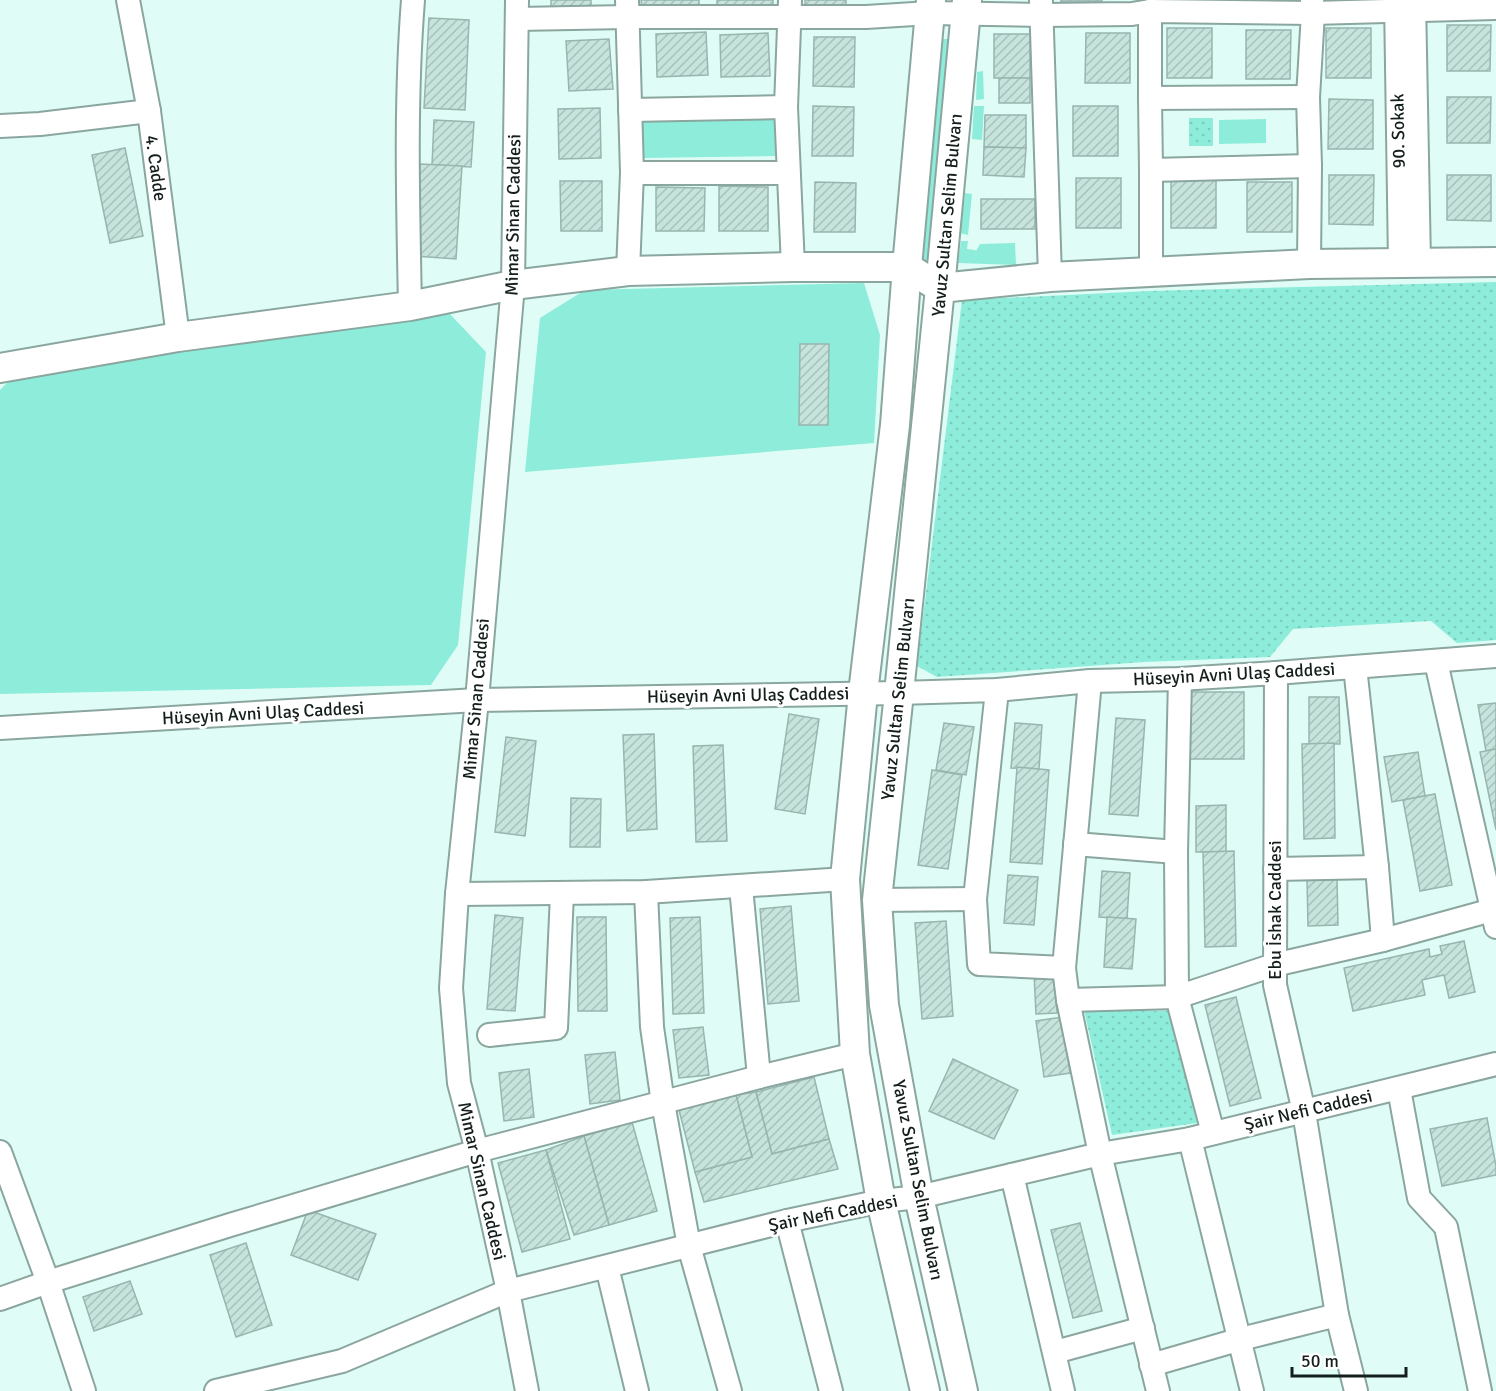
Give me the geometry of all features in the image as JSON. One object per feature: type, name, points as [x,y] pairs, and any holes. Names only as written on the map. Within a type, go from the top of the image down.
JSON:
[{"type":"main road","name":"Yavuz Sultan Selim Bulvarı","points":[[926,1391],[881,1201],[855,1054],[845,879],[862,693],[895,425],[930,7]]},
{"type":"main road","name":"Yavuz Sultan Selim Bulvarı","points":[[963,1391],[919,1197],[884,1005],[877,900],[940,288],[966,7]]},
{"type":"main road","points":[[0,368],[178,337],[410,306],[513,285],[628,271],[907,267],[940,288],[1050,277],[1150,271],[1309,264],[1496,261]]},
{"type":"street","name":"4. Cadde","points":[[128,0],[148,111],[178,337]]},
{"type":"street","points":[[410,306],[408,205],[410,44],[413,0]]},
{"type":"street","points":[[517,10],[1405,5],[1496,8]]},
{"type":"street","name":"90. Sokak","points":[[1405,5],[1410,263]]},
{"type":"street","points":[[1309,264],[1308,98],[1313,6]]},
{"type":"street","points":[[1042,7],[1050,277]]},
{"type":"street","points":[[627,8],[633,173],[628,271]]},
{"type":"street","points":[[1138,8],[1150,98],[1150,271]]},
{"type":"street","points":[[790,9],[786,107],[793,267]]},
{"type":"street","name":"Mimar Sinan Caddesi","points":[[517,10],[513,285],[477,700],[457,894],[451,988],[459,1083],[477,1151],[508,1291],[527,1391]]},
{"type":"street","points":[[1150,98],[1308,98]]},
{"type":"street","points":[[630,110],[786,107]]},
{"type":"street","points":[[0,126],[40,124],[148,111]]},
{"type":"street","points":[[1151,170],[1310,166]]},
{"type":"street","points":[[633,173],[788,173]]},
{"type":"street","name":"Hüseyin Avni Ulaş Caddesi","points":[[0,728],[477,700],[997,690],[1090,681],[1180,679],[1496,656]]},
{"type":"street","points":[[1068,1000],[1177,997],[1274,965],[1494,918],[1436,662]]},
{"type":"street","points":[[1355,666],[1383,940]]},
{"type":"street","name":"Ebu İshak Caddesi","points":[[1276,673],[1275,985],[1304,1112],[1337,1315],[1356,1391]]},
{"type":"street","points":[[1180,679],[1176,852],[1177,997],[1213,1133]]},
{"type":"street","points":[[1090,681],[1064,968],[1068,1000],[1100,1154],[1158,1391]]},
{"type":"street","points":[[997,690],[975,898],[979,964],[1064,968]]},
{"type":"street","points":[[1075,844],[1176,852]]},
{"type":"street","points":[[1275,868],[1377,867]]},
{"type":"street","points":[[457,894],[646,892],[845,879]]},
{"type":"street","points":[[741,887],[759,1077]]},
{"type":"street","points":[[646,892],[652,1027],[663,1103],[689,1246],[730,1391]]},
{"type":"street","points":[[489,1035],[556,1028],[562,894]]},
{"type":"street","points":[[877,900],[975,898]]},
{"type":"street","points":[[0,1299],[48,1282],[477,1151],[855,1054]]},
{"type":"street","name":"Şair Nefi Caddesi","points":[[216,1391],[342,1361],[508,1291],[788,1221],[881,1201],[919,1197],[1100,1154],[1190,1139],[1496,1064]]},
{"type":"street","points":[[1399,1089],[1419,1198],[1446,1227],[1480,1391]]},
{"type":"street","points":[[1190,1139],[1252,1391]]},
{"type":"street","points":[[0,1152],[48,1282],[84,1391]]},
{"type":"street","points":[[1012,1175],[1063,1391]]},
{"type":"street","points":[[788,1221],[831,1391]]},
{"type":"street","points":[[607,1267],[637,1391]]},
{"type":"street","points":[[1151,1365],[1337,1315]]},
{"type":"street","points":[[1055,1352],[1143,1328]]},
{"type":"green space","points":[[940,39],[951,39],[927,264],[916,265]]},
{"type":"green space","points":[[983,71],[984,99],[976,100],[977,72]]},
{"type":"green space","points":[[974,106],[984,106],[982,140],[972,139]]},
{"type":"green space","points":[[1189,118],[1213,118],[1213,146],[1189,146]]},
{"type":"green space","points":[[776,119],[776,156],[643,158],[643,121]]},
{"type":"green space","points":[[1266,119],[1266,143],[1219,144],[1219,120]]},
{"type":"green space","points":[[965,193],[972,194],[968,235],[960,233]]},
{"type":"green space","points":[[961,241],[968,241],[967,249],[976,251],[980,244],[1015,243],[1016,265],[958,263]]},
{"type":"green space","points":[[1496,282],[1496,640],[1457,643],[1431,621],[1293,629],[1270,657],[1144,662],[937,677],[917,666],[962,300],[1149,291]]},
{"type":"green space","points":[[864,283],[880,335],[874,443],[525,472],[540,318],[585,290]]},
{"type":"green space","points":[[447,311],[486,352],[458,645],[431,685],[0,694],[0,390],[13,377]]},
{"type":"green space","points":[[1084,1010],[1171,1011],[1197,1123],[1112,1135]]},
{"type":"building","points":[[551,0],[591,0],[591,14],[551,14]]},
{"type":"building","points":[[641,0],[699,0],[699,7],[642,8]]},
{"type":"building","points":[[717,0],[773,0],[773,6],[717,6]]},
{"type":"building","points":[[805,0],[846,0],[846,13],[805,13]]},
{"type":"building","points":[[1061,0],[1102,0],[1102,2],[1061,2]]},
{"type":"building","points":[[1361,0],[1361,2],[1320,1]]},
{"type":"building","points":[[429,18],[469,20],[465,110],[424,108]]},
{"type":"building","points":[[1447,25],[1491,25],[1490,71],[1447,71]]},
{"type":"building","points":[[1167,28],[1212,28],[1212,78],[1167,78]]},
{"type":"building","points":[[1326,28],[1371,28],[1371,78],[1326,78]]},
{"type":"building","points":[[1246,30],[1291,30],[1290,79],[1246,79]]},
{"type":"building","points":[[706,32],[708,75],[657,77],[656,34]]},
{"type":"building","points":[[768,33],[770,76],[721,77],[720,35]]},
{"type":"building","points":[[1086,33],[1130,33],[1130,83],[1085,83]]},
{"type":"building","points":[[994,34],[1030,34],[1030,78],[994,78]]},
{"type":"building","points":[[814,37],[855,37],[854,87],[813,86]]},
{"type":"building","points":[[609,39],[613,89],[569,91],[566,41]]},
{"type":"building","points":[[999,78],[1030,78],[1030,103],[999,103]]},
{"type":"building","points":[[1447,97],[1491,97],[1490,143],[1447,143]]},
{"type":"building","points":[[1329,99],[1373,100],[1373,149],[1328,149]]},
{"type":"building","points":[[813,106],[854,107],[853,156],[812,156]]},
{"type":"building","points":[[1073,106],[1118,106],[1118,156],[1073,156]]},
{"type":"building","points":[[600,108],[601,158],[559,159],[558,109]]},
{"type":"building","points":[[985,115],[1026,115],[1026,148],[984,147]]},
{"type":"building","points":[[434,120],[474,122],[471,167],[432,165]]},
{"type":"building","points":[[984,147],[1026,148],[1024,177],[983,175]]},
{"type":"building","points":[[125,148],[143,236],[110,243],[92,155]]},
{"type":"building","points":[[420,164],[462,166],[456,259],[415,256]]},
{"type":"building","points":[[1329,175],[1374,175],[1373,225],[1329,224]]},
{"type":"building","points":[[1447,175],[1491,175],[1491,221],[1447,220]]},
{"type":"building","points":[[1076,178],[1121,178],[1121,228],[1076,228]]},
{"type":"building","points":[[1171,178],[1216,178],[1216,228],[1171,228]]},
{"type":"building","points":[[560,181],[602,181],[602,231],[561,231]]},
{"type":"building","points":[[815,182],[856,183],[855,232],[814,232]]},
{"type":"building","points":[[1247,182],[1292,182],[1292,232],[1247,232]]},
{"type":"building","points":[[719,186],[768,187],[768,231],[719,231]]},
{"type":"building","points":[[656,187],[705,188],[704,231],[656,231]]},
{"type":"building","points":[[981,199],[1035,199],[1035,229],[981,229]]},
{"type":"building","points":[[800,344],[829,344],[828,425],[799,425]]},
{"type":"building","points":[[1186,692],[1244,692],[1244,759],[1187,759]]},
{"type":"building","points":[[1309,697],[1339,697],[1340,744],[1309,744]]},
{"type":"building","points":[[1496,703],[1496,749],[1486,751],[1478,705]]},
{"type":"building","points":[[789,714],[819,719],[805,814],[775,809]]},
{"type":"building","points":[[1116,718],[1145,720],[1138,816],[1109,814]]},
{"type":"building","points":[[944,723],[974,727],[966,775],[936,770]]},
{"type":"building","points":[[1015,723],[1042,725],[1039,769],[1011,768]]},
{"type":"building","points":[[654,734],[657,829],[627,831],[623,735]]},
{"type":"building","points":[[506,737],[536,741],[525,836],[495,832]]},
{"type":"building","points":[[1334,743],[1335,838],[1304,839],[1302,744]]},
{"type":"building","points":[[723,745],[727,841],[696,842],[693,746]]},
{"type":"building","points":[[1496,749],[1496,830],[1480,752]]},
{"type":"building","points":[[1418,752],[1425,796],[1392,802],[1384,757]]},
{"type":"building","points":[[1017,767],[1049,770],[1042,864],[1010,862]]},
{"type":"building","points":[[932,770],[962,775],[948,869],[918,865]]},
{"type":"building","points":[[1435,794],[1452,885],[1420,891],[1403,800]]},
{"type":"building","points":[[571,798],[601,799],[600,847],[570,847]]},
{"type":"building","points":[[1226,805],[1226,852],[1196,852],[1196,806]]},
{"type":"building","points":[[1234,851],[1236,946],[1205,947],[1203,852]]},
{"type":"building","points":[[1102,871],[1130,873],[1127,919],[1099,917]]},
{"type":"building","points":[[1008,875],[1038,877],[1034,925],[1004,923]]},
{"type":"building","points":[[1307,879],[1337,879],[1338,925],[1308,926]]},
{"type":"building","points":[[791,906],[799,1001],[768,1004],[760,909]]},
{"type":"building","points":[[495,915],[523,918],[515,1011],[487,1009]]},
{"type":"building","points":[[577,917],[606,917],[607,1011],[578,1011]]},
{"type":"building","points":[[700,917],[704,1013],[673,1014],[670,918]]},
{"type":"building","points":[[1107,917],[1136,919],[1132,969],[1104,967]]},
{"type":"building","points":[[946,921],[953,1016],[922,1019],[915,923]]},
{"type":"building","points":[[1464,941],[1475,992],[1449,998],[1444,975],[1422,980],[1425,995],[1353,1011],[1344,968],[1429,949],[1430,957],[1442,954],[1440,946]]},
{"type":"building","points":[[1055,972],[1057,1013],[1036,1014],[1034,974]]},
{"type":"building","points":[[1236,997],[1261,1098],[1230,1106],[1205,1005]]},
{"type":"building","points":[[1062,1017],[1070,1073],[1044,1077],[1036,1021]]},
{"type":"building","points":[[703,1027],[709,1075],[679,1078],[673,1030]]},
{"type":"building","points":[[615,1052],[620,1100],[590,1104],[585,1055]]},
{"type":"building","points":[[953,1059],[1018,1090],[994,1139],[929,1111]]},
{"type":"building","points":[[529,1069],[534,1117],[504,1121],[499,1073]]},
{"type":"building","points":[[814,1077],[829,1139],[772,1154],[756,1092]]},
{"type":"building","points":[[756,1092],[772,1154],[829,1139],[838,1169],[704,1202],[695,1172],[752,1157],[736,1095]]},
{"type":"building","points":[[736,1095],[752,1157],[695,1172],[679,1110]]},
{"type":"building","points":[[1487,1118],[1496,1175],[1442,1186],[1430,1129]]},
{"type":"building","points":[[632,1122],[657,1211],[609,1225],[584,1136]]},
{"type":"building","points":[[584,1136],[609,1225],[574,1235],[546,1150]]},
{"type":"building","points":[[546,1150],[570,1239],[522,1252],[498,1163]]},
{"type":"building","points":[[308,1210],[376,1234],[358,1280],[291,1255]]},
{"type":"building","points":[[1080,1223],[1102,1311],[1073,1318],[1051,1230]]},
{"type":"building","points":[[246,1243],[272,1325],[236,1337],[210,1255]]},
{"type":"building","points":[[130,1281],[142,1314],[94,1331],[83,1297]]}]
